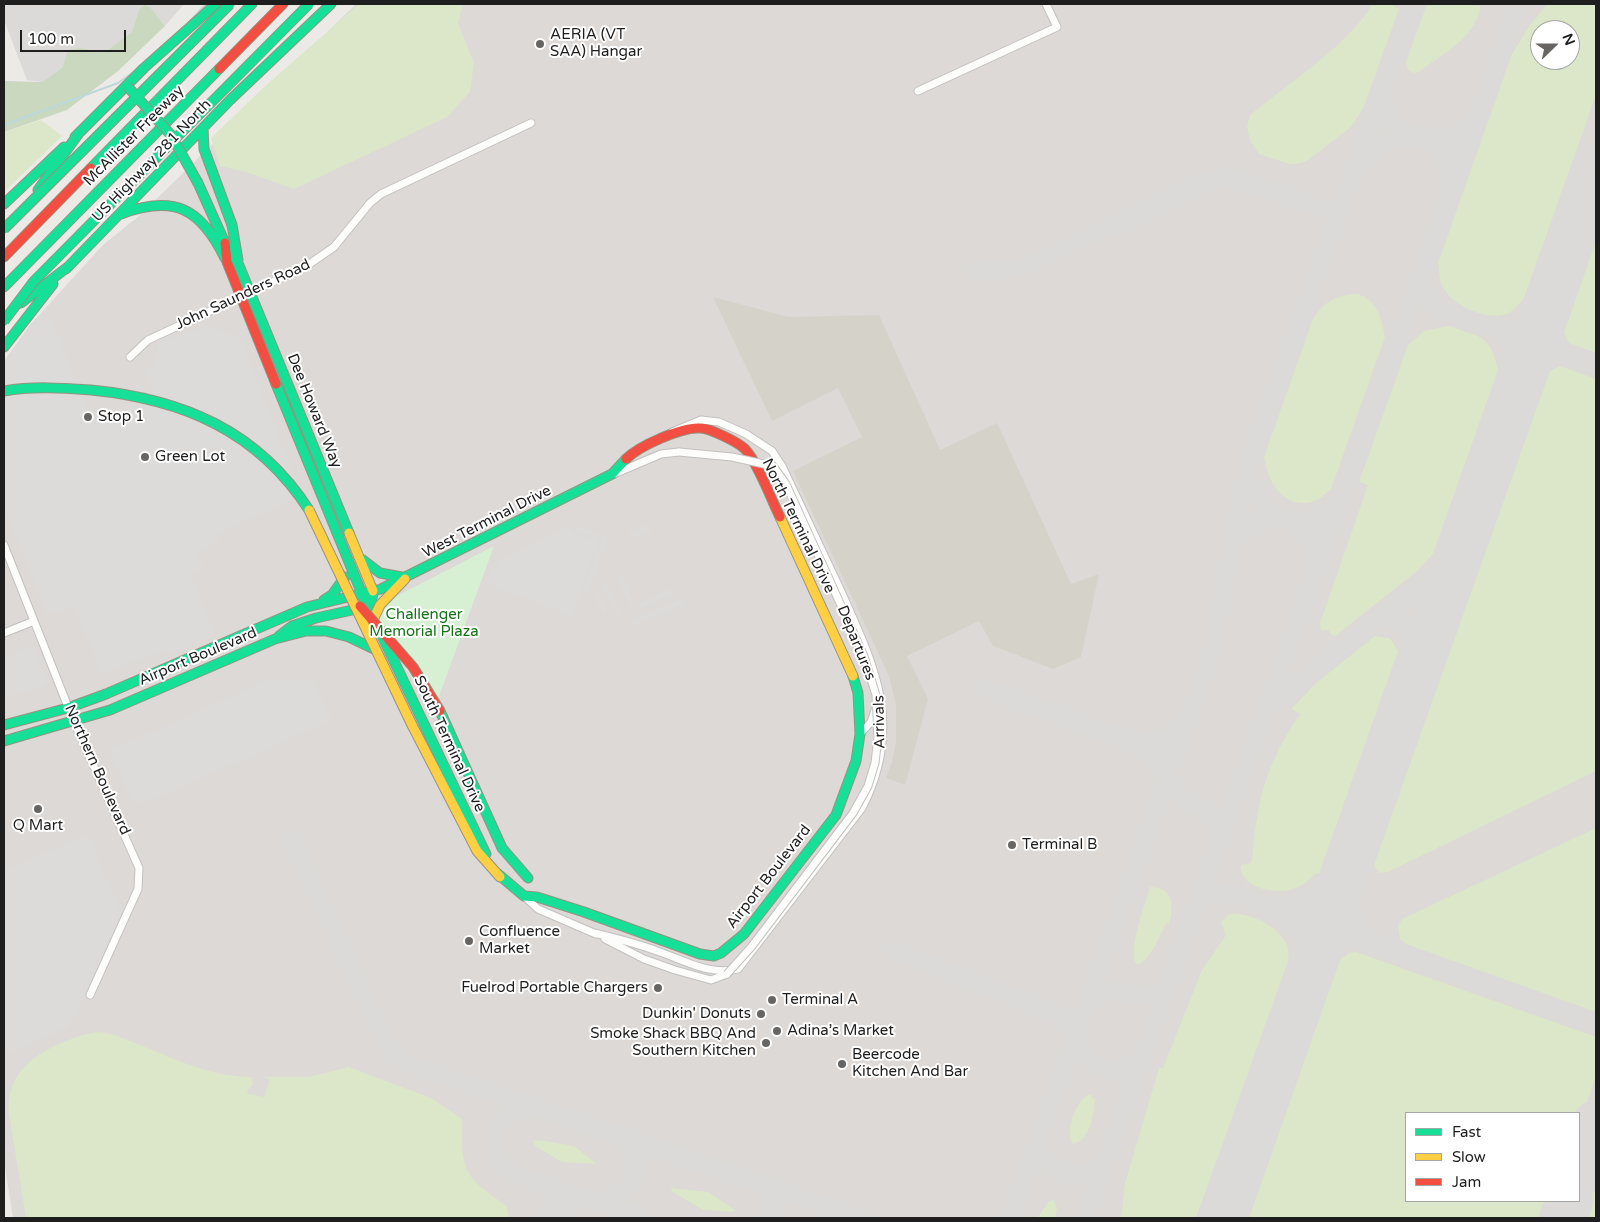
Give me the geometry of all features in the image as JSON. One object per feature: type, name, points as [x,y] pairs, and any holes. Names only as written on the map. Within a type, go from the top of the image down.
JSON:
[{"type":"main road","points":[[4,204],[216,4]]},
{"type":"main road","points":[[4,229],[230,4]]},
{"type":"main road","name":"McAllister Freeway","points":[[4,258],[252,4]]},
{"type":"main road","name":"McAllister Freeway","points":[[4,287],[283,4]]},
{"type":"main road","points":[[4,310],[309,4]]},
{"type":"main road","name":"US Highway 281 North","points":[[4,347],[42,295],[116,216],[203,128],[331,4]]},
{"type":"main road","name":"Dee Howard Way","points":[[127,86],[171,135],[198,183],[225,243],[238,263],[374,591]]},
{"type":"main road","points":[[203,128],[204,149],[232,224],[238,263]]},
{"type":"main road","points":[[4,238],[79,133]]},
{"type":"main road","points":[[116,216],[133,209],[153,205],[188,212],[203,222],[228,262]]},
{"type":"main road","name":"Dee Howard Way","points":[[225,243],[228,262],[240,296],[361,594]]},
{"type":"main road","points":[[4,320],[36,290],[69,266]]},
{"type":"main road","points":[[4,320],[34,281]]},
{"type":"main road","points":[[4,391],[52,388],[131,394],[202,415],[225,427],[274,466],[300,496],[312,515],[412,725],[477,851],[500,877]]},
{"type":"main road","name":"North Terminal Drive","points":[[612,474],[633,452],[665,436],[700,428],[732,440],[745,449],[762,478],[849,664],[858,693],[860,734],[856,761]]},
{"type":"main road","name":"West Terminal Drive","points":[[374,591],[407,577],[612,474]]},
{"type":"main road","points":[[321,494],[332,508],[347,538],[352,538]]},
{"type":"main road","points":[[359,557],[373,571],[393,578],[407,577]]},
{"type":"main road","points":[[317,604],[332,595],[347,574],[347,560]]},
{"type":"main road","points":[[373,620],[380,605],[407,577]]},
{"type":"main road","points":[[348,590],[413,667],[440,711],[502,848],[528,878]]},
{"type":"main road","points":[[275,639],[292,626],[316,618],[366,607],[372,600],[374,591]]},
{"type":"main road","name":"Airport Boulevard","points":[[4,726],[68,708],[132,683],[307,607],[374,591]]},
{"type":"main road","name":"South Terminal Drive","points":[[361,594],[398,667],[483,850],[500,877],[524,896]]},
{"type":"main road","name":"Airport Boulevard","points":[[4,741],[110,710],[275,639],[306,631],[326,631],[362,642],[398,667]]},
{"type":"main road","name":"Airport Boulevard","points":[[524,896],[537,897],[584,912],[679,948],[709,955],[721,953],[744,934],[836,815],[848,787],[856,761]]},
{"type":"street","points":[[918,91],[1057,27],[1046,4]]},
{"type":"street","name":"John Saunders Road","points":[[130,357],[148,340],[250,291],[305,268],[327,253],[370,203],[381,194],[530,123]]},
{"type":"street","points":[[292,424],[302,419]]},
{"type":"street","name":"Arrivals","points":[[594,933],[656,950],[710,971],[724,973],[738,969],[862,808],[872,788],[882,743],[883,718],[879,682],[866,647],[809,522],[782,466],[772,451],[746,434],[719,422],[701,420],[683,426],[665,436]]},
{"type":"street","name":"Departures","points":[[594,933],[644,958],[711,980],[727,974],[748,951],[853,812],[868,786],[878,738],[876,695],[864,656],[786,484],[773,466],[757,461],[679,452],[660,454],[612,474]]},
{"type":"street","name":"Northern Boulevard","points":[[4,545],[68,708],[136,857],[140,879],[138,889],[90,995]]},
{"type":"street","points":[[4,633],[34,621]]},
{"type":"street","points":[[860,734],[871,722],[876,707],[879,682]]},
{"type":"street","points":[[524,896],[538,909],[594,933]]},
{"type":"shaded area","points":[[4,4],[184,4],[165,26],[151,8],[139,9],[132,32],[117,44],[105,52],[81,48],[63,67],[42,82],[27,80],[4,20]]},
{"type":"shaded area","points":[[356,4],[1596,4],[1596,1218],[13,1218],[4,1161],[4,361],[30,325],[103,245],[140,215]]},
{"type":"shaded area","points":[[713,297],[789,317],[879,315],[940,450],[997,423],[1071,584],[1099,574],[1081,657],[1053,669],[993,646],[979,621],[907,656],[928,699],[905,785],[886,778],[896,742],[896,704],[889,676],[793,471],[862,437],[838,388],[772,421]]},
{"type":"shaded area","name":"Green Lot","points":[[50,316],[92,418],[154,396],[145,372],[155,362],[159,344],[208,325],[241,339],[302,497],[217,533],[219,542],[197,551],[204,569],[191,575],[216,636],[169,655],[166,649],[102,674],[74,606],[47,616],[4,507],[4,363],[31,327]]},
{"type":"shaded area","points":[[567,525],[571,533],[599,542],[572,616],[486,583],[498,562]]},
{"type":"shaded area","points":[[646,525],[653,527],[652,531],[630,540],[627,533]]},
{"type":"shaded area","points":[[577,526],[599,534],[597,539],[575,531]]},
{"type":"shaded area","points":[[603,535],[608,537],[588,595],[582,593]]},
{"type":"shaded area","points":[[621,573],[634,602],[629,605],[616,575]]},
{"type":"shaded area","points":[[606,582],[623,617],[618,620],[601,584]]},
{"type":"shaded area","points":[[672,588],[674,593],[638,609],[636,604]]},
{"type":"shaded area","points":[[598,591],[607,611],[602,613],[595,597]]},
{"type":"shaded area","points":[[683,597],[685,603],[632,627],[630,621]]},
{"type":"shaded area","points":[[33,646],[48,684],[4,698],[4,658]]},
{"type":"shaded area","points":[[270,679],[313,679],[332,720],[143,804],[130,798],[109,751]]},
{"type":"shaded area","points":[[88,834],[121,912],[70,1026],[14,1052],[4,1049],[4,869]]},
{"type":"green space","points":[[359,4],[463,4],[458,23],[474,63],[470,92],[447,117],[294,189],[246,172],[220,166],[211,138],[263,88]]},
{"type":"green space","points":[[1372,4],[1393,4],[1393,6],[1399,9],[1363,109],[1351,127],[1307,161],[1297,164],[1289,164],[1259,154],[1250,141],[1247,127],[1250,115],[1334,48],[1362,18]]},
{"type":"green space","points":[[1427,4],[1480,4],[1474,25],[1467,34],[1448,51],[1419,72],[1413,73],[1408,70],[1406,62]]},
{"type":"green space","points":[[1547,4],[1596,4],[1596,95],[1524,298],[1509,313],[1498,316],[1472,311],[1455,301],[1441,283],[1438,263],[1512,54],[1530,25],[1530,70],[1580,70],[1580,20],[1534,20]]},
{"type":"green space","points":[[145,5],[151,8],[165,26],[118,71],[67,110],[4,132],[4,81],[42,82],[63,67],[68,50],[81,48],[105,52],[132,32],[139,9]]},
{"type":"green space","points":[[41,120],[62,136],[4,192],[4,132]]},
{"type":"green space","points":[[1596,241],[1596,353],[1569,343],[1564,333]]},
{"type":"green space","points":[[1358,294],[1365,297],[1375,306],[1385,337],[1331,489],[1322,497],[1312,502],[1302,503],[1293,501],[1279,492],[1273,484],[1264,457],[1313,319],[1332,300]]},
{"type":"green space","points":[[1449,326],[1477,336],[1488,343],[1498,370],[1433,554],[1416,572],[1334,637],[1328,630],[1321,631],[1320,623],[1368,485],[1359,482],[1408,345],[1424,331]]},
{"type":"green space","points":[[1560,366],[1596,379],[1596,771],[1388,872],[1379,873],[1374,865],[1550,371]]},
{"type":"green space","name":"Challenger Memorial Plaza","points":[[494,546],[434,710],[408,672],[379,620],[385,602]]},
{"type":"green space","points":[[1375,636],[1390,638],[1398,651],[1319,874],[1316,873],[1304,883],[1290,890],[1266,890],[1251,884],[1245,879],[1241,865],[1251,863],[1257,817],[1265,783],[1279,750],[1300,714],[1291,709],[1316,683]]},
{"type":"green space","points":[[1596,828],[1596,1012],[1406,944],[1400,939],[1398,927],[1402,919]]},
{"type":"green space","points":[[1150,887],[1164,890],[1168,894],[1172,905],[1171,918],[1169,924],[1166,923],[1150,954],[1137,965],[1134,959],[1135,939]]},
{"type":"green space","points":[[1229,914],[1249,916],[1260,920],[1279,933],[1289,951],[1288,962],[1196,1218],[1121,1218],[1125,1183],[1159,1068],[1163,1068],[1202,970],[1226,935],[1221,922]]},
{"type":"green space","points":[[1356,952],[1596,1037],[1596,1076],[1580,1122],[1580,1112],[1405,1112],[1405,1202],[1552,1202],[1546,1218],[1249,1218],[1340,960],[1349,953]]},
{"type":"green space","points":[[100,1032],[115,1035],[199,1068],[216,1073],[252,1077],[253,1084],[247,1091],[248,1094],[264,1097],[270,1079],[262,1077],[309,1077],[349,1067],[431,1098],[461,1118],[462,1149],[467,1170],[477,1184],[507,1207],[509,1218],[26,1218],[9,1114],[11,1089],[21,1070],[38,1056],[74,1038]]},
{"type":"green space","points":[[1090,1094],[1095,1100],[1090,1126],[1084,1138],[1073,1144],[1070,1131],[1073,1116],[1080,1102]]},
{"type":"green space","points":[[539,1140],[574,1146],[597,1164],[562,1162],[535,1146],[533,1141]]},
{"type":"green space","points":[[1596,1172],[1596,1218],[1580,1218]]},
{"type":"green space","points":[[672,1188],[708,1192],[735,1210],[733,1212],[703,1210],[671,1191]]},
{"type":"green space","points":[[1054,1200],[1057,1208],[1055,1218],[1037,1218],[1049,1201]]},
{"type":"waterway","points":[[189,22],[206,4]]},
{"type":"waterway","points":[[4,125],[118,83],[135,71]]},
{"type":"taxiway","points":[[1010,1218],[1211,655],[1238,508],[1253,449],[1414,4]]},
{"type":"taxiway","points":[[1085,1218],[1517,4]]},
{"type":"taxiway","points":[[1385,87],[1385,100],[1392,118],[1405,131],[1435,147],[1447,169],[1450,188]]},
{"type":"taxiway","points":[[1354,174],[1385,145],[1397,139],[1408,137],[1446,139],[1455,136],[1465,129],[1475,118]]},
{"type":"taxiway","points":[[972,270],[1021,268],[1204,182],[1218,178],[1233,178],[1337,214]]},
{"type":"taxiway","points":[[1423,269],[1423,281],[1426,292],[1432,302],[1441,310],[1596,366]]},
{"type":"taxiway","points":[[1502,331],[1525,328],[1535,322],[1548,304]]},
{"type":"taxiway","points":[[1501,333],[1517,351],[1520,363],[1519,386]]},
{"type":"taxiway","points":[[1248,471],[1252,488],[1260,502],[1271,512],[1284,519],[1299,522],[1314,519],[1328,512],[1340,499]]},
{"type":"taxiway","points":[[1232,545],[1241,532],[1254,523],[1268,519],[1284,519]]},
{"type":"taxiway","points":[[1287,520],[1294,524],[1308,540],[1313,554],[1314,570]]},
{"type":"taxiway","points":[[1268,708],[1452,559],[1464,540]]},
{"type":"taxiway","points":[[1372,623],[1380,620],[1396,620],[1410,627],[1415,633],[1420,652],[1415,676]]},
{"type":"taxiway","points":[[984,688],[1137,744],[1151,756],[1178,793],[1188,801],[1206,809],[1212,814],[1218,827],[1219,840]]},
{"type":"taxiway","points":[[1132,741],[1148,743],[1162,740],[1169,737],[1186,721]]},
{"type":"taxiway","points":[[290,836],[385,1041],[395,1055],[408,1064],[861,1218]]},
{"type":"taxiway","points":[[1269,905],[1294,903],[1316,894],[1334,879],[1350,859]]},
{"type":"taxiway","points":[[1349,863],[1348,887],[1352,908],[1361,928],[1378,945]]},
{"type":"taxiway","points":[[1196,908],[1204,899],[1213,895],[1223,893],[1235,895],[1596,1025]]},
{"type":"taxiway","points":[[1283,917],[1308,942],[1313,962]]},
{"type":"taxiway","points":[[891,950],[1055,1013],[1066,1022],[1078,1045]]},
{"type":"taxiway","points":[[1086,1007],[1099,993],[1112,991],[1145,996],[1156,992],[1169,983]]},
{"type":"taxiway","points":[[1077,1034],[1079,1046],[1085,1056],[1093,1063],[1102,1067],[1124,1068],[1134,1063],[1143,1055]]},
{"type":"taxiway","points":[[531,1106],[517,1110],[498,1125],[494,1135],[493,1146],[504,1166],[516,1175],[644,1218]]},
{"type":"taxiway","points":[[596,1202],[609,1200],[620,1194],[629,1187],[634,1177],[636,1167],[635,1156],[630,1146],[620,1136]]},
{"type":"taxiway","points":[[1038,1140],[1048,1162],[1064,1174],[1074,1176],[1084,1174],[1095,1170],[1105,1162]]},
{"type":"taxiway","points":[[758,1183],[771,1198],[773,1218]]},
{"type":"taxiway","points":[[545,1218],[565,1202],[586,1199]]},
{"type":"runway","points":[[1222,1218],[1596,168]]},
{"type":"runway","points":[[1580,1170],[1596,1124]]},
{"type":"runway","points":[[1563,1218],[1569,1202]]},
{"type":"traffic: fast","points":[[75,137],[144,68],[216,4]]},
{"type":"traffic: fast","points":[[4,229],[230,4]]},
{"type":"traffic: fast","points":[[91,168],[252,4]]},
{"type":"traffic: fast","points":[[4,321],[34,281],[309,4]]},
{"type":"traffic: fast","points":[[66,269],[230,100],[331,4]]},
{"type":"traffic: fast","points":[[4,287],[219,69]]},
{"type":"traffic: fast","points":[[127,86],[171,135],[198,183]]},
{"type":"traffic: fast","points":[[203,128],[204,149],[232,225],[238,260]]},
{"type":"traffic: fast","points":[[38,190],[79,133]]},
{"type":"traffic: fast","points":[[4,204],[64,147]]},
{"type":"traffic: fast","points":[[198,183],[225,243],[238,263],[349,533]]},
{"type":"traffic: fast","points":[[121,214],[140,208],[157,206],[171,206],[184,210],[196,217],[206,228],[225,258]]},
{"type":"traffic: fast","points":[[21,303],[69,266]]},
{"type":"traffic: fast","points":[[4,347],[53,284]]},
{"type":"traffic: fast","points":[[276,384],[369,611]]},
{"type":"traffic: fast","points":[[4,391],[37,388],[91,390],[125,394],[157,401],[187,411],[215,424],[242,440],[266,459],[289,483],[309,510]]},
{"type":"traffic: fast","points":[[4,725],[68,708],[106,694],[307,607],[381,589],[612,474],[626,459]]},
{"type":"traffic: fast","points":[[363,560],[380,573],[402,577]]},
{"type":"traffic: fast","points":[[324,600],[332,595],[345,577]]},
{"type":"traffic: fast","points":[[279,636],[292,626],[316,618],[366,607],[372,600],[373,591]]},
{"type":"traffic: fast","points":[[4,741],[110,710],[275,639],[306,631],[326,631],[349,637],[374,649]]},
{"type":"traffic: fast","points":[[383,638],[486,854]]},
{"type":"traffic: fast","points":[[498,874],[524,896],[537,897],[584,912],[700,954],[714,956],[721,953],[744,934],[836,815],[856,761],[860,734],[858,693],[853,676]]},
{"type":"traffic: fast","points":[[440,711],[502,848],[528,878]]},
{"type":"traffic: slow","points":[[309,510],[412,725]]},
{"type":"traffic: slow","points":[[780,517],[853,676]]},
{"type":"traffic: slow","points":[[349,533],[373,591]]},
{"type":"traffic: slow","points":[[373,620],[380,605],[405,579]]},
{"type":"traffic: slow","points":[[412,725],[477,851],[500,877]]},
{"type":"traffic: jam","points":[[219,69],[283,4]]},
{"type":"traffic: jam","points":[[4,257],[91,168]]},
{"type":"traffic: jam","points":[[225,243],[227,262],[276,384]]},
{"type":"traffic: jam","points":[[626,459],[640,449],[672,434],[700,428],[710,430],[730,439],[745,449],[750,455],[780,517]]},
{"type":"traffic: jam","points":[[360,606],[413,667],[440,711]]},
{"type":"place","name":"AERIA (VT SAA) Hangar","points":[[540,44]]},
{"type":"place","name":"Stop 1","points":[[88,417]]},
{"type":"place","name":"Green Lot","points":[[145,457]]},
{"type":"place","name":"Q Mart","points":[[38,809]]},
{"type":"place","name":"Terminal B","points":[[1012,845]]},
{"type":"place","name":"Confluence Market","points":[[469,941]]},
{"type":"place","name":"Fuelrod Portable Chargers","points":[[658,988]]},
{"type":"place","name":"Terminal A","points":[[772,1000]]},
{"type":"place","name":"Dunkin' Donuts","points":[[761,1014]]},
{"type":"place","name":"Adina’s Market","points":[[777,1031]]},
{"type":"place","name":"Smoke Shack BBQ And Southern Kitchen","points":[[766,1043]]},
{"type":"place","name":"Beercode Kitchen And Bar","points":[[842,1064]]}]
